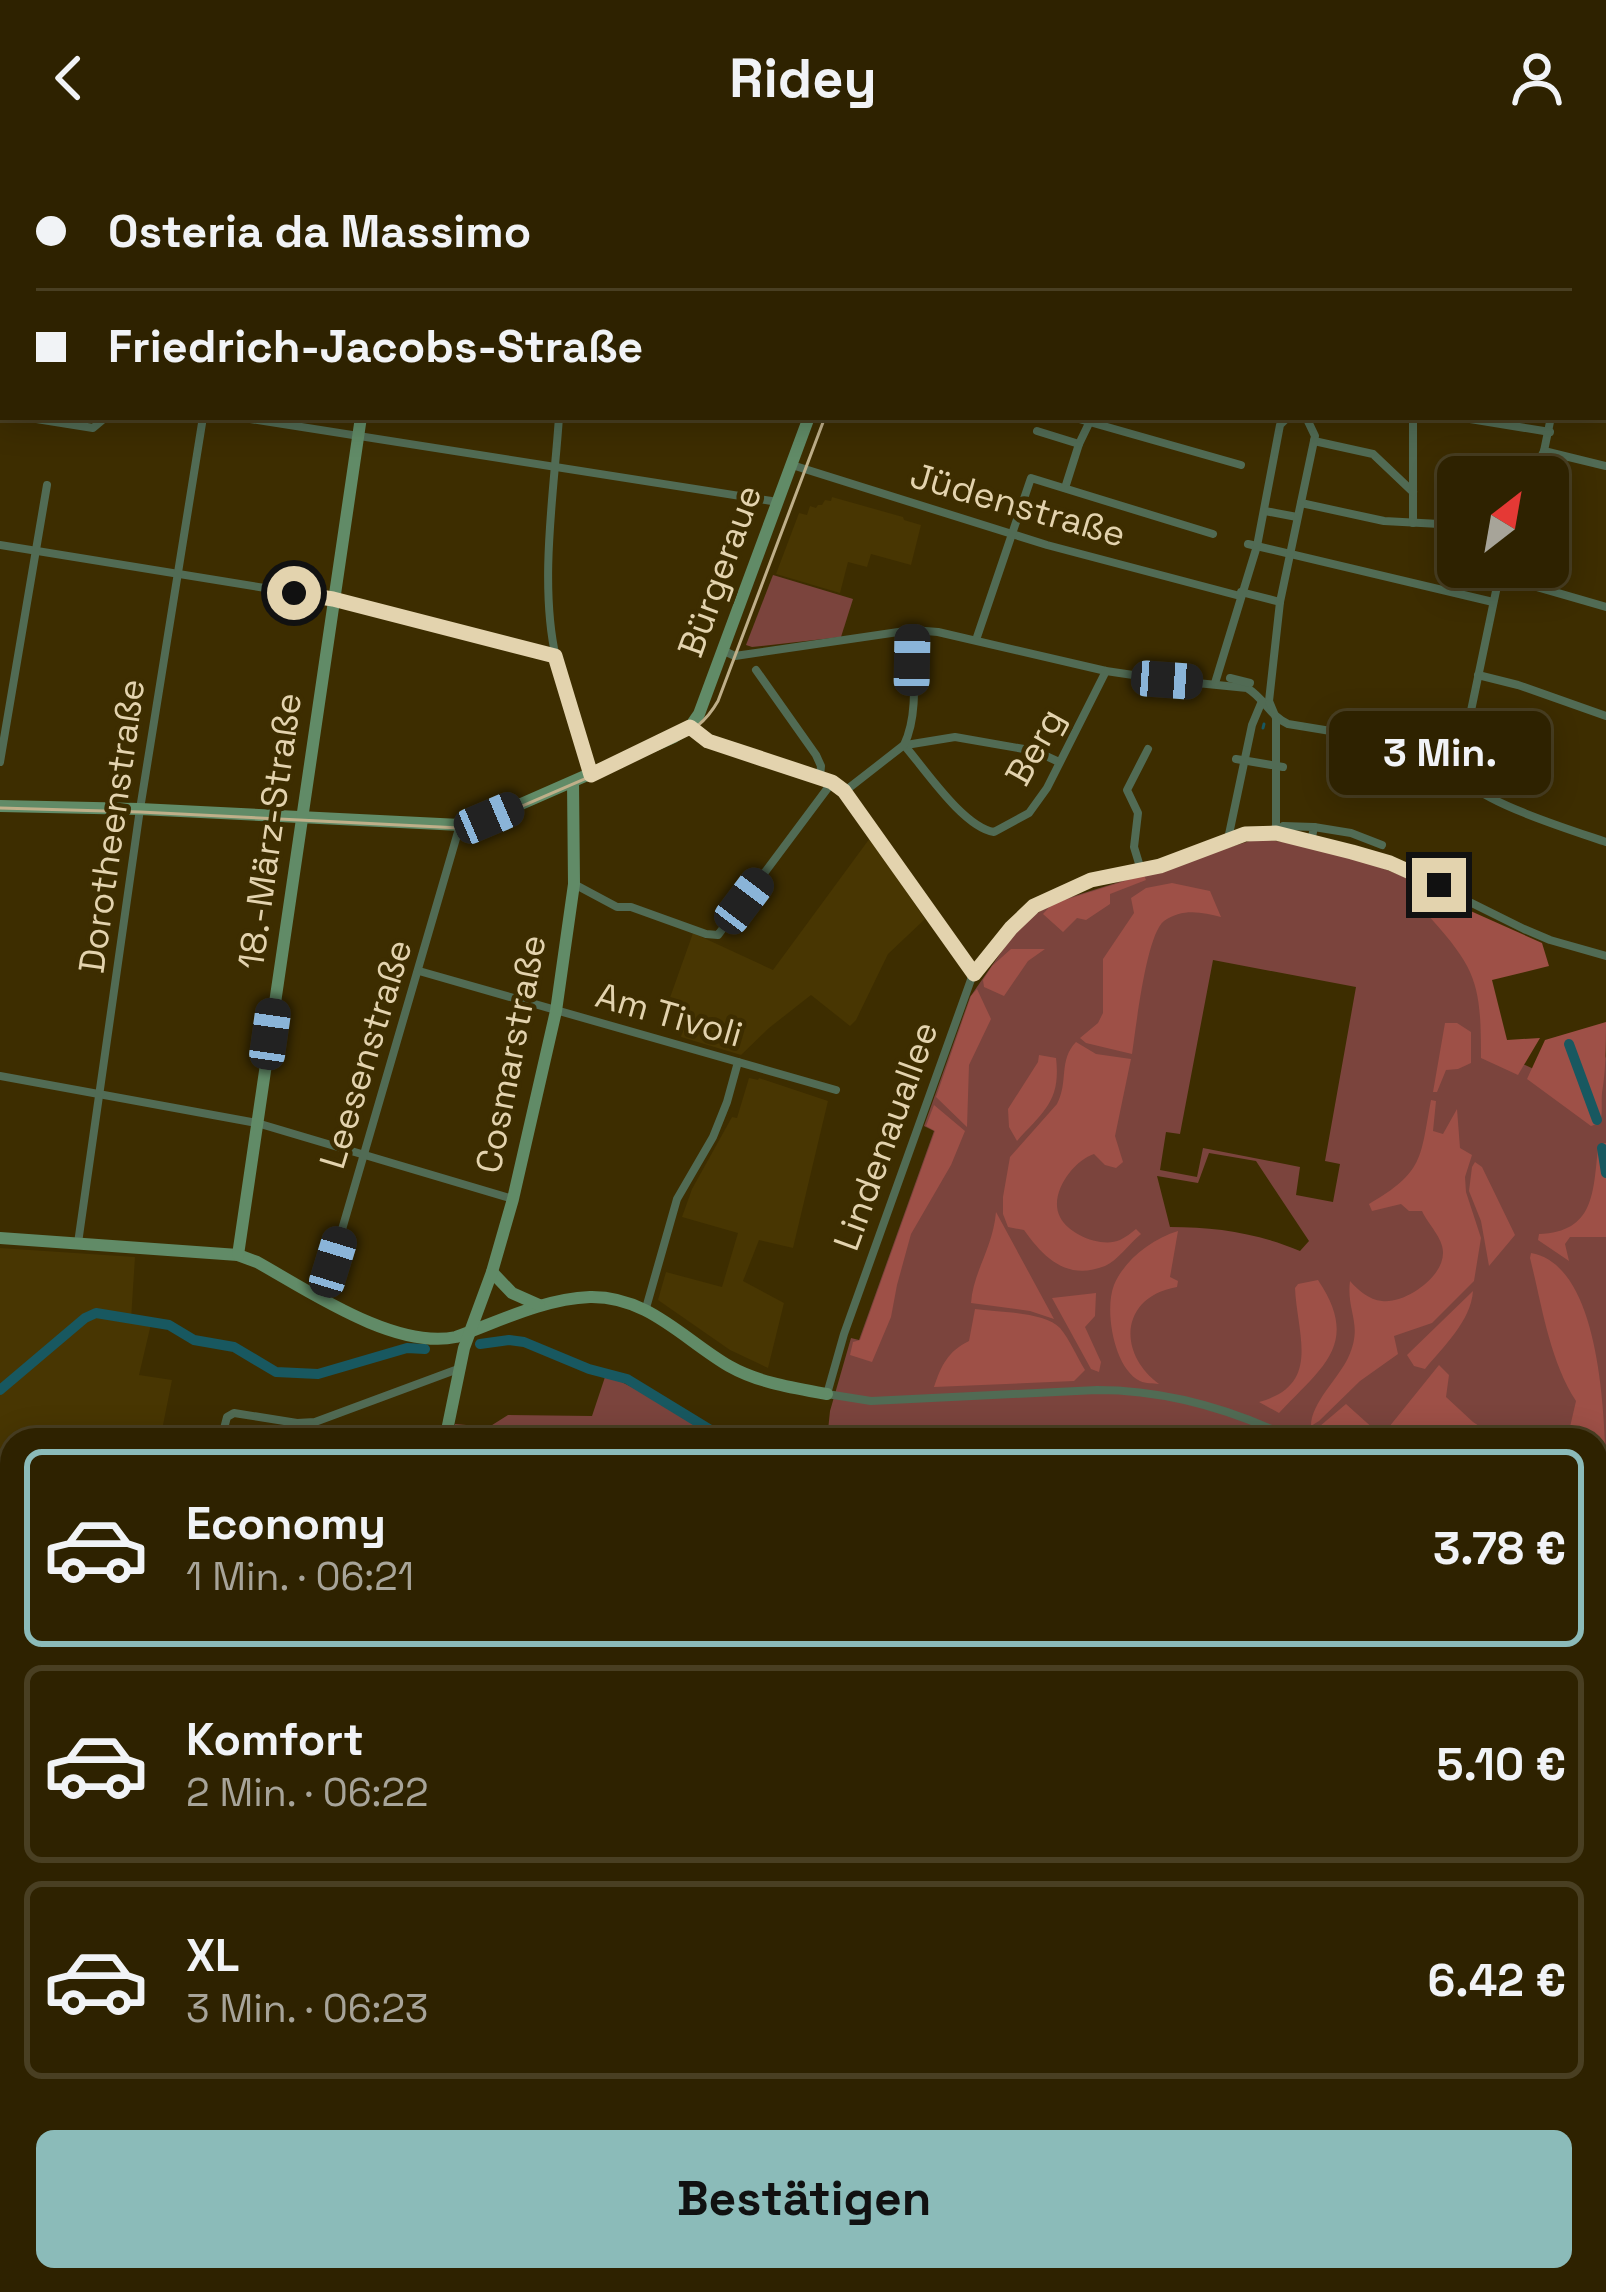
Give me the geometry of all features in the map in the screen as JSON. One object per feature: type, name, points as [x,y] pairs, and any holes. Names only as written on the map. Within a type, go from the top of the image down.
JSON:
[{"type":"street","points":[[43,420],[93,428],[102,420]]},
{"type":"street","name":"Dorotheenstraße","points":[[78,1243],[140,809],[203,420]]},
{"type":"street","points":[[256,420],[778,502]]},
{"type":"street","name":"18.-März-Straße","points":[[238,1255],[361,420]]},
{"type":"street","points":[[559,420],[550,527],[551,617],[555,656],[591,775]]},
{"type":"street","name":"Bürgeraue","points":[[690,727],[808,420]]},
{"type":"street","points":[[1064,489],[1091,420],[1241,465]]},
{"type":"street","points":[[1215,683],[1237,594],[1265,511],[1269,470],[1285,420]]},
{"type":"street","points":[[1228,840],[1240,760],[1263,703],[1280,602],[1295,555],[1298,517],[1318,441],[1308,420]]},
{"type":"street","points":[[1413,420],[1413,524]]},
{"type":"street","points":[[1476,420],[1550,432]]},
{"type":"street","points":[[1542,456],[1551,420]]},
{"type":"street","points":[[1037,431],[1079,444]]},
{"type":"street","points":[[1318,441],[1373,454],[1413,492]]},
{"type":"street","points":[[1544,451],[1606,466]]},
{"type":"street","name":"Jüdenstraße","points":[[791,464],[1013,535],[1280,602]]},
{"type":"street","points":[[976,640],[1031,478],[1213,534]]},
{"type":"street","points":[[0,762],[47,485]]},
{"type":"street","points":[[1305,504],[1413,524],[1437,522]]},
{"type":"street","points":[[1265,511],[1298,517]]},
{"type":"street","points":[[0,545],[333,599],[555,656]]},
{"type":"street","points":[[1252,545],[1493,602]]},
{"type":"street","points":[[1496,588],[1462,766],[1472,786],[1490,797],[1606,842]]},
{"type":"street","points":[[1550,588],[1606,607]]},
{"type":"street","points":[[722,651],[735,656],[913,630],[1103,670],[1167,680],[1250,683]]},
{"type":"street","points":[[844,791],[904,745],[912,728],[913,630]]},
{"type":"street","points":[[756,670],[816,755],[820,776]]},
{"type":"street","name":"Berg","points":[[904,745],[964,816],[980,829],[994,832],[1029,813],[1047,788],[1103,670]]},
{"type":"street","points":[[1478,675],[1606,716]]},
{"type":"street","points":[[1237,680],[1255,692],[1279,723],[1276,833],[1390,863],[1550,940],[1606,956]]},
{"type":"street","points":[[1251,698],[1263,703]]},
{"type":"street","points":[[1279,723],[1410,744],[1462,766]]},
{"type":"street","points":[[0,806],[460,825],[489,818],[591,775],[690,727],[708,741],[820,776],[844,791],[974,974]]},
{"type":"street","points":[[904,745],[955,737],[1036,751],[1059,762]]},
{"type":"street","points":[[1142,870],[1133,847],[1138,813],[1126,790],[1148,749]]},
{"type":"street","points":[[1240,760],[1279,766]]},
{"type":"street","name":"Cosmarstraße","points":[[447,1428],[458,1369],[513,1199],[556,1011],[574,884],[573,782]]},
{"type":"street","points":[[574,884],[617,908],[631,907],[718,934],[832,782]]},
{"type":"street","name":"Leesenstraße","points":[[322,1298],[460,825]]},
{"type":"street","points":[[1311,842],[1314,826],[1382,845]]},
{"type":"street","name":"Lindenauallee","points":[[827,1394],[844,1334],[974,974],[1011,928],[1034,906],[1091,880],[1142,870],[1254,832],[1314,826]]},
{"type":"street","name":"Am Tivoli","points":[[419,971],[836,1090]]},
{"type":"street","points":[[646,1308],[677,1199],[713,1137],[738,1062]]},
{"type":"street","points":[[0,1076],[257,1123],[513,1199]]},
{"type":"street","points":[[0,1238],[238,1255],[376,1326],[441,1339],[541,1305],[598,1298],[646,1308],[750,1376],[827,1394],[871,1401],[1116,1390],[1221,1410],[1268,1428]]},
{"type":"street","points":[[492,1272],[512,1293],[541,1305]]},
{"type":"street","points":[[224,1428],[227,1417],[234,1413],[315,1422],[458,1369]]},
{"type":"shaded area","points":[[832,497],[921,525],[911,565],[871,554],[867,567],[848,562],[840,593],[776,574],[799,513],[807,515],[810,506],[816,508]]},
{"type":"shaded area","points":[[773,575],[853,599],[841,637],[746,645]]},
{"type":"shaded area","points":[[870,838],[925,919],[888,954],[856,1020],[850,1026],[811,995],[741,1055],[681,1037],[687,1015],[667,1006],[693,933],[773,970]]},
{"type":"shaded area","points":[[1256,839],[1339,854],[1467,905],[1512,1059],[1590,1095],[1606,1056],[1606,1428],[828,1428],[851,1338],[859,1340],[934,1131],[924,1126],[970,997],[1020,925],[1052,903]],"holes":[[[1213,960],[1356,987],[1325,1161],[1340,1164],[1333,1202],[1296,1195],[1300,1167],[1203,1148],[1197,1177],[1160,1170],[1166,1132],[1180,1134]],[[1209,1153],[1256,1161],[1309,1241],[1300,1251],[1236,1232],[1170,1227],[1157,1176],[1198,1183]]]},
{"type":"shaded area","points":[[1144,875],[1146,880],[1110,894],[1110,904],[1086,920],[1077,918],[1063,932],[1043,914],[1052,904]]},
{"type":"shaded area","points":[[1172,883],[1210,891],[1221,917],[1185,913],[1164,921],[1158,930],[1143,983],[1132,1054],[1086,1043],[1080,1038],[1103,1013],[1103,959],[1134,913],[1131,898],[1146,888]]},
{"type":"shaded area","points":[[1428,892],[1542,943],[1549,966],[1492,980],[1507,1040],[1540,1038],[1518,1075],[1481,1058],[1473,978],[1426,913]]},
{"type":"shaded area","points":[[1011,949],[1045,949],[1028,961],[1004,996],[984,987],[983,980]]},
{"type":"shaded area","points":[[977,989],[991,1019],[969,1065],[967,1127],[936,1097]]},
{"type":"shaded area","points":[[1606,1022],[1601,1119],[1591,1126],[1527,1079],[1545,1040]]},
{"type":"shaded area","points":[[1445,1023],[1457,1023],[1471,1032],[1471,1063],[1446,1070],[1433,1092]]},
{"type":"shaded area","points":[[1076,1042],[1096,1054],[1131,1059],[1115,1136],[1123,1162],[1116,1168],[1105,1165],[1094,1154],[1079,1163],[1060,1189],[1060,1217],[1078,1234],[1095,1241],[1120,1240],[1136,1229],[1141,1234],[1110,1264],[1079,1271],[1048,1258],[1024,1230],[1008,1227],[1003,1214],[1010,1157],[1057,1104],[1067,1056]]},
{"type":"shaded area","points":[[1039,1055],[1056,1058],[1056,1085],[1043,1113],[1017,1141],[1009,1127],[1008,1109]]},
{"type":"shaded area","points":[[749,1078],[828,1101],[793,1248],[759,1240],[743,1281],[784,1303],[768,1368],[730,1350],[658,1300],[666,1272],[722,1287],[738,1233],[682,1217],[732,1117],[737,1118]]},
{"type":"shaded area","points":[[1431,1100],[1436,1101],[1433,1131],[1443,1134],[1457,1109],[1460,1148],[1472,1155],[1466,1192],[1481,1238],[1474,1281],[1432,1323],[1394,1336],[1398,1354],[1311,1426],[1315,1409],[1353,1346],[1350,1281],[1373,1299],[1391,1301],[1422,1287],[1442,1261],[1441,1242],[1422,1211],[1409,1211],[1401,1204],[1372,1211],[1369,1204],[1410,1173]]},
{"type":"shaded area","points":[[934,1105],[965,1131],[911,1234],[891,1317],[872,1362],[850,1355],[853,1342],[860,1340],[935,1131],[926,1126]]},
{"type":"shaded area","points":[[1603,1143],[1606,1237],[1570,1237],[1565,1244],[1569,1261],[1538,1240],[1539,1234],[1557,1232],[1581,1218],[1592,1194],[1598,1148]]},
{"type":"shaded area","points":[[1475,1162],[1482,1167],[1515,1235],[1489,1266],[1481,1221],[1469,1191]]},
{"type":"shaded area","points":[[996,1212],[1054,1319],[971,1303]]},
{"type":"shaded area","points":[[1178,1231],[1170,1277],[1178,1281],[1177,1287],[1144,1302],[1131,1328],[1136,1357],[1159,1384],[1145,1383],[1131,1374],[1118,1352],[1111,1296],[1132,1259]]},
{"type":"shaded area","points":[[0,1248],[135,1257],[131,1320],[151,1324],[139,1375],[172,1380],[162,1428],[0,1428]]},
{"type":"shaded area","points":[[1531,1253],[1556,1265],[1574,1288],[1597,1358],[1604,1428],[1570,1428],[1576,1401],[1553,1350]]},
{"type":"shaded area","points":[[1318,1280],[1336,1321],[1336,1338],[1322,1368],[1279,1413],[1259,1402],[1279,1394],[1299,1371],[1295,1288]]},
{"type":"shaded area","points":[[1473,1291],[1467,1313],[1448,1343],[1425,1369],[1414,1366],[1407,1355]]},
{"type":"shaded area","points":[[1096,1293],[1095,1316],[1085,1327],[1101,1362],[1099,1372],[1091,1369],[1052,1298]]},
{"type":"shaded area","points":[[975,1309],[1053,1323],[1085,1370],[1074,1381],[934,1387],[946,1360],[969,1341]]},
{"type":"shaded area","points":[[1439,1365],[1449,1375],[1446,1397],[1482,1428],[1390,1428]]},
{"type":"shaded area","points":[[606,1374],[701,1428],[454,1428],[455,1424],[489,1427],[508,1415],[592,1416]]},
{"type":"shaded area","points":[[1346,1404],[1373,1428],[1318,1428]]},
{"type":"waterway","points":[[1263,728],[1264,724]]},
{"type":"waterway","points":[[1569,1044],[1597,1120]]},
{"type":"waterway","points":[[1602,1148],[1606,1173]]},
{"type":"waterway","points":[[0,1390],[96,1313],[169,1325],[194,1340],[234,1347],[276,1372],[318,1374],[407,1348],[425,1349]]},
{"type":"waterway","points":[[480,1344],[524,1342],[627,1379],[707,1428]]},
{"type":"tram line","points":[[0,808],[460,828],[490,820],[670,742],[698,726],[718,701],[824,420]]},
{"type":"route","points":[[294,593],[555,656],[591,775],[690,727],[708,741],[832,782],[844,791],[974,974],[1034,906],[1091,880],[1160,866],[1254,832],[1352,852],[1439,885]]}]
